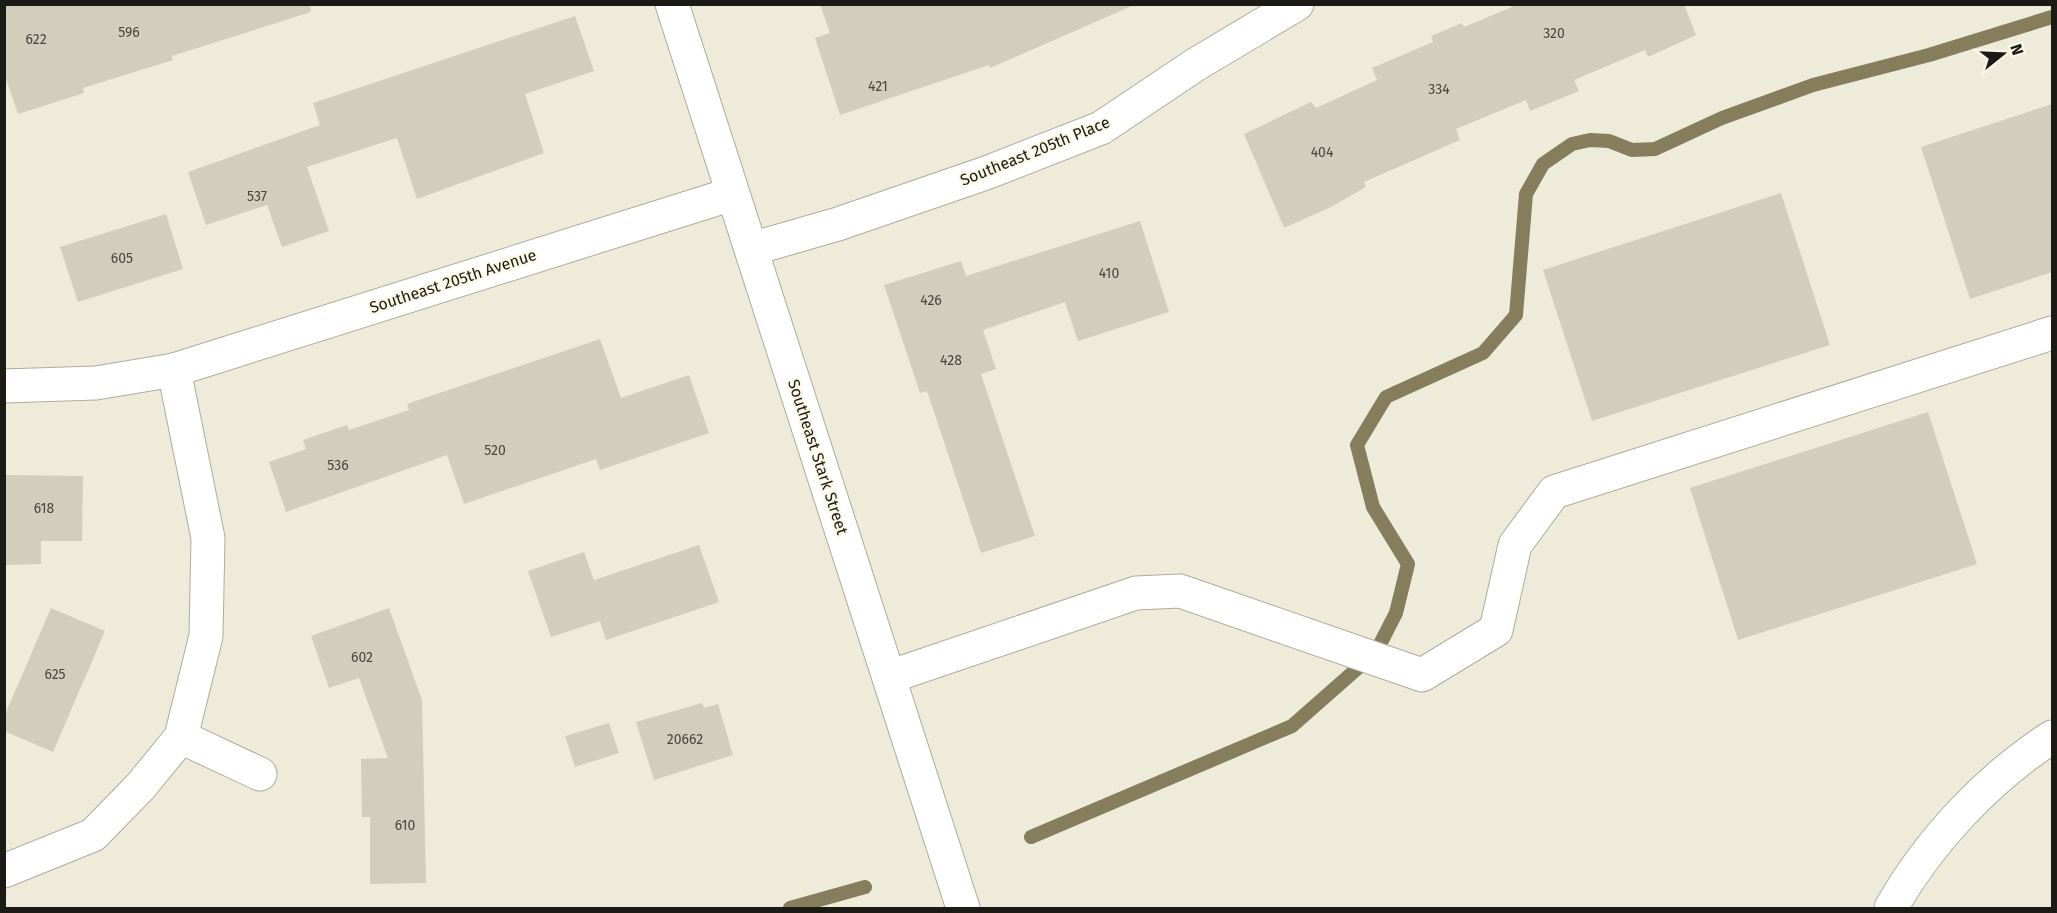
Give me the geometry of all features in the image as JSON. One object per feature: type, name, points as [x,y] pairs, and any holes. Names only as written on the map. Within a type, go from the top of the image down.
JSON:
[{"type":"street","name":"Southeast 205th Place","points":[[751,249],[838,224],[986,173],[1101,128],[1195,65],[1297,4]]},
{"type":"street","name":"Southeast Stark Street","points":[[673,5],[963,909]]},
{"type":"street","name":"Southeast 205th Avenue","points":[[4,386],[96,383],[174,370],[732,194]]},
{"type":"street","points":[[889,677],[1136,593],[1180,591],[1422,675],[1496,630],[1515,545],[1554,492],[2052,333]]},
{"type":"street","points":[[4,871],[93,835],[140,788],[181,737],[206,636],[208,538],[174,370]]},
{"type":"street","points":[[1890,909],[1905,884],[1959,815],[2024,755],[2052,736]]},
{"type":"street","points":[[181,737],[260,774]]},
{"type":"building","points":[[4,4],[310,4],[311,12],[172,56],[173,60],[83,88],[84,93],[18,114],[4,73]]},
{"type":"building","points":[[820,4],[1134,5],[990,68],[989,65],[840,115],[815,38],[830,33]]},
{"type":"building","points":[[1519,4],[1684,4],[1696,35],[1648,57],[1645,50],[1574,80],[1579,91],[1530,111],[1526,100],[1456,129],[1460,140],[1364,182],[1366,187],[1331,207],[1284,228],[1244,134],[1311,102],[1316,108],[1377,80],[1372,68],[1433,42],[1431,36],[1462,23],[1464,27]]},
{"type":"building","points":[[575,16],[594,71],[525,94],[544,153],[417,199],[397,138],[307,167],[329,231],[282,247],[267,205],[206,225],[188,172],[320,125],[313,103]]},
{"type":"building","points":[[2052,104],[2052,272],[1970,299],[1921,147]]},
{"type":"building","points":[[1781,193],[1830,345],[1592,421],[1543,270]]},
{"type":"building","points":[[166,214],[183,269],[78,302],[60,247]]},
{"type":"building","points":[[1140,221],[1169,312],[1078,341],[1065,302],[983,330],[996,369],[981,374],[1035,536],[981,553],[927,391],[920,393],[884,285],[961,261],[966,276]]},
{"type":"building","points":[[600,339],[621,398],[689,375],[709,433],[600,470],[596,459],[464,504],[447,455],[286,512],[269,462],[306,449],[303,440],[347,425],[349,430],[409,410],[407,404]]},
{"type":"building","points":[[1928,412],[1977,564],[1738,640],[1690,488]]},
{"type":"building","points":[[4,475],[83,476],[82,541],[41,541],[41,564],[6,565]]},
{"type":"building","points":[[699,545],[719,602],[606,640],[600,621],[551,637],[528,571],[584,552],[594,580]]},
{"type":"building","points":[[51,608],[105,631],[53,752],[4,731],[4,717]]},
{"type":"building","points":[[389,608],[422,700],[426,883],[370,884],[370,817],[362,817],[361,759],[388,758],[359,678],[329,688],[311,636]]},
{"type":"building","points":[[702,703],[704,708],[718,704],[733,755],[654,780],[636,722]]},
{"type":"building","points":[[609,723],[619,753],[575,767],[565,736]]},
{"type":"waterway","points":[[1031,837],[1292,726],[1376,652],[1396,613],[1408,564],[1373,507],[1357,445],[1386,397],[1483,353],[1516,315],[1526,194],[1543,164],[1572,144],[1590,140],[1609,141],[1632,150],[1655,149],[1722,118],[1813,85],[1929,55],[2052,17]]},
{"type":"waterway","points":[[790,908],[865,887]]}]
